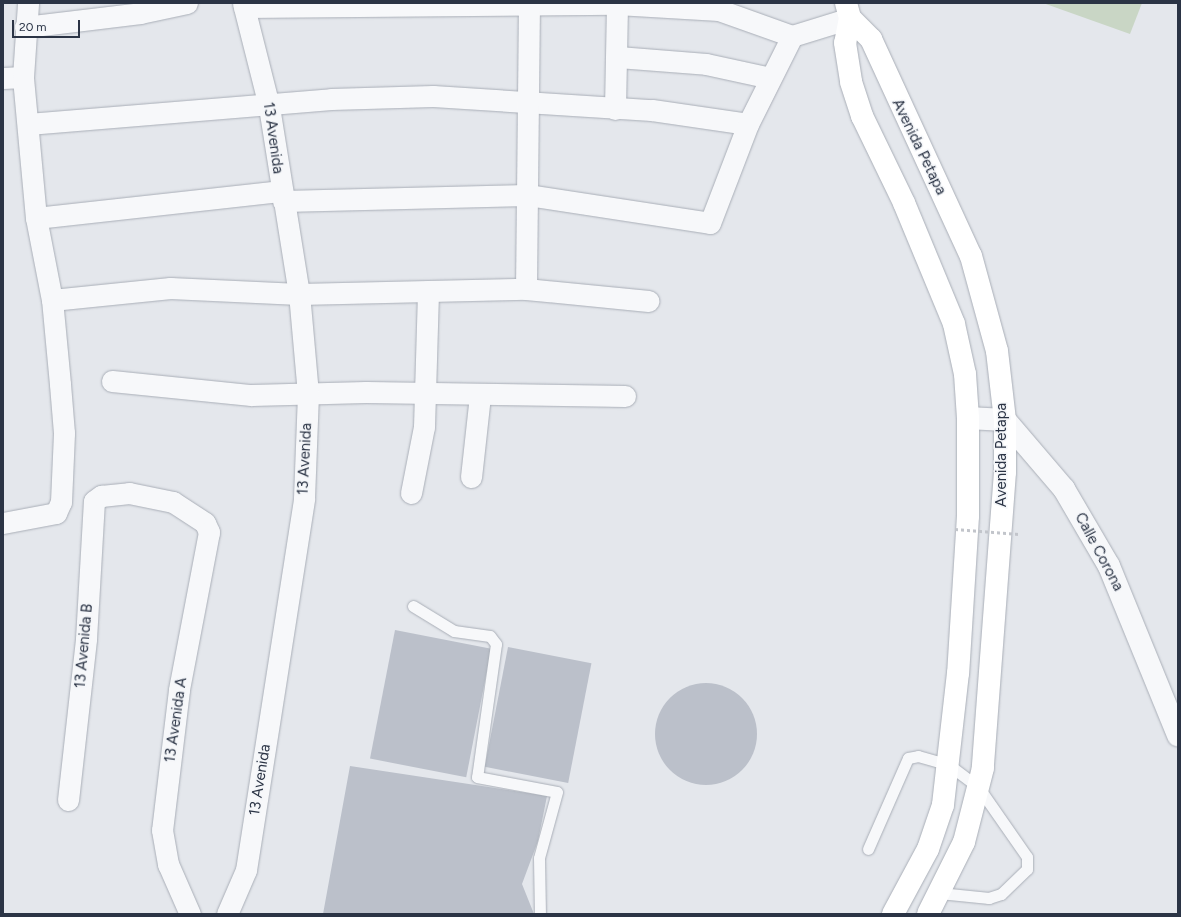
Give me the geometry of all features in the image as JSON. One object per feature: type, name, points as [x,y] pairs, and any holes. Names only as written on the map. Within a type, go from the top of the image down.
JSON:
[{"type":"main road","points":[[848,11],[845,43],[851,82],[862,116],[904,203],[954,324],[965,374],[968,418],[968,516],[949,765],[944,805],[928,849],[893,914]]},
{"type":"main road","name":"Avenida Petapa","points":[[848,11],[871,39],[971,256],[997,352],[1005,420],[997,599],[979,788],[964,842],[928,914]]},
{"type":"street","points":[[3,523],[56,513],[62,502],[64,433],[52,300],[36,218],[28,124],[13,78],[25,27],[28,3]]},
{"type":"street","points":[[25,27],[140,13],[187,3]]},
{"type":"street","points":[[526,289],[527,195],[525,104],[529,3]]},
{"type":"street","points":[[244,5],[529,3],[719,7],[792,36]]},
{"type":"street","points":[[615,109],[618,57],[617,4]]},
{"type":"street","name":"13 Avenida","points":[[228,914],[246,870],[304,498],[308,394],[299,294],[282,196],[269,106],[244,5]]},
{"type":"street","points":[[36,218],[282,196],[527,195],[710,223],[748,124],[792,36],[848,11]]},
{"type":"street","points":[[618,57],[706,64],[771,78]]},
{"type":"street","points":[[28,124],[269,106],[331,99],[433,96],[525,104],[707,116],[748,124]]},
{"type":"street","points":[[52,300],[170,288],[299,294],[526,289],[648,301]]},
{"type":"street","points":[[411,493],[421,447],[426,392],[428,291]]},
{"type":"street","points":[[112,381],[251,395],[426,392],[480,395],[625,396]]},
{"type":"street","points":[[471,477],[480,395]]},
{"type":"street","points":[[968,418],[1005,420]]},
{"type":"street","name":"Calle Corona","points":[[1005,420],[1064,489],[1109,566],[1178,735]]},
{"type":"street","name":"13 Avenida A","points":[[101,496],[129,493],[173,502],[206,523],[209,532],[179,690],[162,830],[168,864],[190,914]]},
{"type":"street","name":"13 Avenida B","points":[[68,800],[86,639],[94,501],[101,496]]},
{"type":"lane","points":[[413,606],[447,627],[490,636],[496,644],[477,777],[557,792],[538,868],[540,914]]},
{"type":"lane","points":[[868,849],[908,758],[918,756],[949,765],[979,788],[1027,857],[1027,869],[1006,890],[989,898],[939,893]]},
{"type":"path","points":[[955,529],[1019,534]]},
{"type":"green space","points":[[1043,3],[1142,3],[1130,34]]},
{"type":"building","points":[[395,630],[491,649],[466,777],[370,759]]},
{"type":"building","points":[[508,647],[591,663],[568,783],[485,767]]},
{"type":"building","points":[[706,683],[725,687],[742,698],[753,715],[757,734],[753,753],[742,770],[725,781],[706,785],[687,781],[670,770],[659,753],[655,734],[659,715],[670,698],[687,687]]},
{"type":"building","points":[[350,766],[547,796],[538,841],[522,884],[534,914],[323,914]]}]
